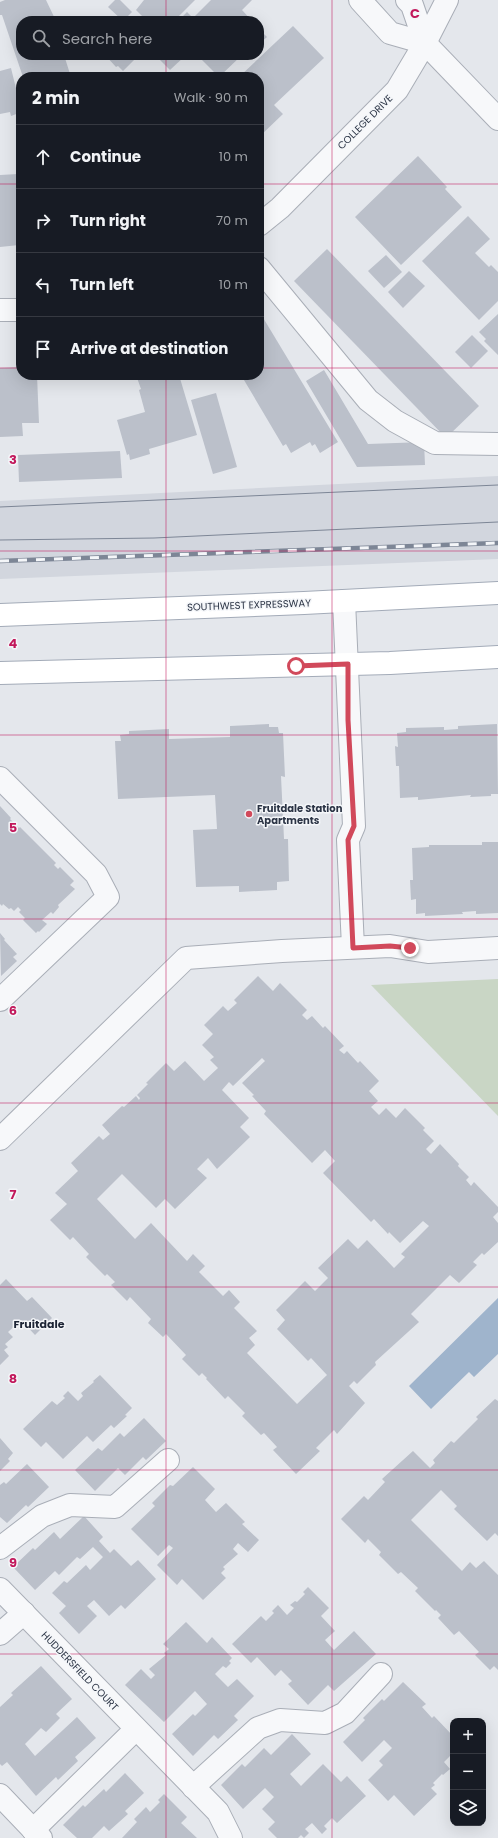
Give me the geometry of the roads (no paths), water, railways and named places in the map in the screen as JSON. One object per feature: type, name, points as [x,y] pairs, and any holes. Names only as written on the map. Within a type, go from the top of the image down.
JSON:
[{"type":"main road","name":"SOUTHWEST EXPRESSWAY","points":[[0,615],[498,593]]},
{"type":"main road","points":[[0,673],[348,664],[498,657]]},
{"type":"street","points":[[360,0],[390,33],[425,43]]},
{"type":"street","points":[[407,0],[412,5],[425,43],[498,119]]},
{"type":"street","name":"COLLEGE DRIVE","points":[[264,221],[280,208],[397,90],[425,43],[447,0]]},
{"type":"street","points":[[264,274],[368,400],[395,421],[435,443],[498,444]]},
{"type":"street","points":[[0,310],[16,310]]},
{"type":"street","points":[[344,601],[348,664],[348,720],[354,826],[348,840],[353,948]]},
{"type":"street","points":[[0,778],[96,874],[108,896],[0,1000]]},
{"type":"street","points":[[0,1139],[186,958],[390,946],[428,952],[498,948]]},
{"type":"street","points":[[0,1548],[42,1516],[70,1505],[115,1507],[168,1460]]},
{"type":"street","name":"HUDDERSFIELD COURT","points":[[0,1589],[218,1812],[231,1838]]},
{"type":"street","points":[[0,1634],[24,1613]]},
{"type":"street","points":[[193,1787],[258,1728],[280,1720],[325,1724],[345,1714],[381,1674]]},
{"type":"street","points":[[0,1795],[37,1834],[136,1729]]},
{"type":"water","points":[[498,1298],[498,1354],[474,1377],[469,1372],[431,1409],[409,1386]]},
{"type":"tram line","points":[[0,507],[498,485]]},
{"type":"tram line","points":[[0,540],[154,538],[498,522]]},
{"type":"railway","points":[[0,561],[498,543]]},
{"type":"place","name":"Fruitdale Station Apartments","points":[[249,814]]},
{"type":"district","name":"Fruitdale","points":[[39,1324]]}]
